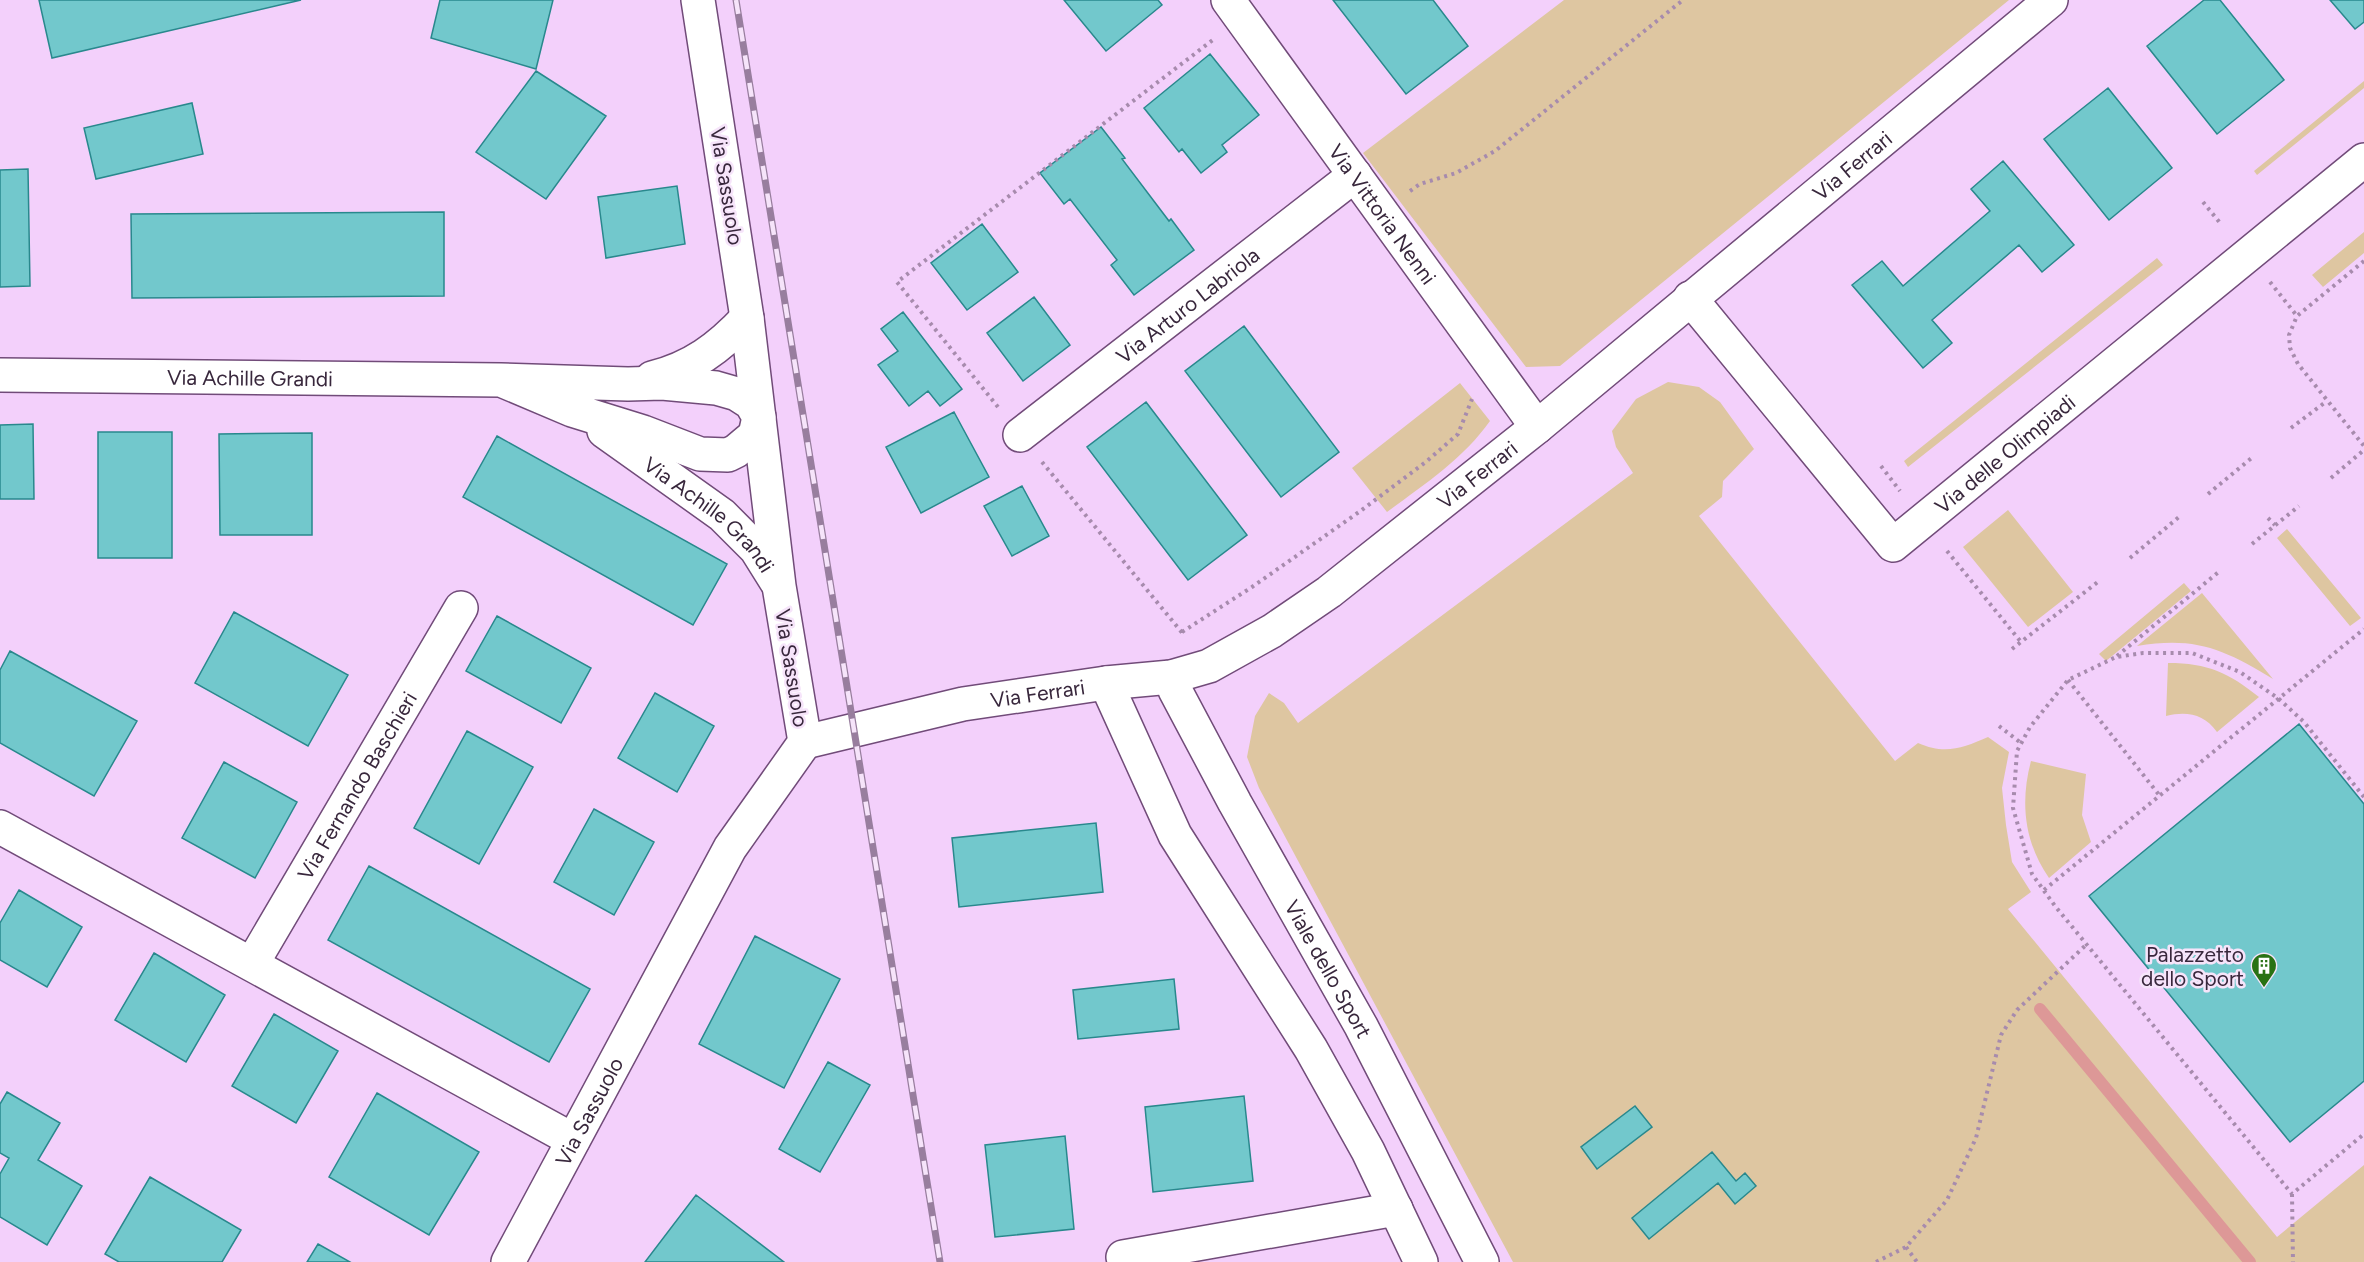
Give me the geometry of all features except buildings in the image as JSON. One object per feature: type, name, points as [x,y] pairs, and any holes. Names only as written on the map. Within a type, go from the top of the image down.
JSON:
[{"type":"street","name":"Via Sassuolo","points":[[508,1262],[730,848],[805,742],[779,586],[747,318],[698,0]]},
{"type":"street","name":"Via Ferrari","points":[[805,742],[963,705],[1106,683],[1171,677],[1209,666],[1272,631],[1329,592],[1537,427],[2051,0]]},
{"type":"street","name":"Via Vittoria Nenni","points":[[1235,9],[1537,427]]},
{"type":"street","name":"Via delle Olimpiadi","points":[[1690,298],[1893,545],[2364,160]]},
{"type":"street","name":"Via Arturo Labriola","points":[[1020,435],[1355,175]]},
{"type":"street","name":"Via Achille Grandi","points":[[628,384],[663,375],[712,352],[727,340],[747,318]]},
{"type":"street","name":"Via Achille Grandi","points":[[0,375],[501,380],[628,384],[663,383],[716,388],[737,394],[752,403],[759,417],[755,435],[746,444],[728,455],[700,454],[643,432],[572,411],[501,380]]},
{"type":"street","name":"Via Achille Grandi","points":[[572,411],[624,444],[722,515],[756,549],[779,586]]},
{"type":"street","name":"Via Fernando Baschieri","points":[[252,964],[460,608]]},
{"type":"street","name":"Viale dello Sport","points":[[1171,677],[1175,690],[1235,803],[1360,1026],[1482,1262]]},
{"type":"street","points":[[1106,683],[1175,835],[1311,1049],[1368,1151],[1421,1262]]},
{"type":"street","points":[[0,826],[573,1140]]},
{"type":"street","points":[[1123,1257],[1396,1209]]},
{"type":"path","points":[[1404,196],[1420,184],[1456,173],[1495,151],[1683,0]]},
{"type":"path","points":[[1209,666],[897,282],[1235,9]]},
{"type":"path","points":[[2203,202],[2221,224]]},
{"type":"path","points":[[2331,478],[2364,448],[2298,364],[2290,348],[2289,335],[2297,316],[2364,261]]},
{"type":"path","points":[[2266,277],[2297,316]]},
{"type":"path","points":[[1182,632],[1262,580],[1427,461],[1458,434],[1476,390]]},
{"type":"path","points":[[2290,428],[2327,400]]},
{"type":"path","points":[[2208,494],[2254,456]]},
{"type":"path","points":[[1881,466],[1903,494]]},
{"type":"path","points":[[2252,544],[2299,506]]},
{"type":"path","points":[[2130,558],[2179,517]]},
{"type":"path","points":[[2268,518],[2275,525]]},
{"type":"path","points":[[1947,551],[2022,642]]},
{"type":"path","points":[[2221,570],[2116,657],[2068,680],[2031,727],[2017,751],[2013,808],[2032,874],[2292,1194],[2293,1262]]},
{"type":"path","points":[[2012,649],[2099,581]]},
{"type":"path","points":[[2044,890],[2364,629]]},
{"type":"path","points":[[2116,657],[2143,653],[2192,653],[2240,672],[2279,699],[2304,722],[2364,796]]},
{"type":"path","points":[[2068,680],[2160,796]]},
{"type":"path","points":[[2000,726],[2021,743]]},
{"type":"path","points":[[1876,1262],[1906,1247],[1947,1200],[1977,1138],[2001,1035],[2017,1010],[2087,944]]},
{"type":"path","points":[[2292,1194],[2364,1134]]},
{"type":"path","points":[[1906,1247],[1917,1262]]},
{"type":"shaded area","points":[[1564,0],[2009,0],[1560,366],[1526,367],[1363,153]]},
{"type":"shaded area","points":[[2364,81],[2364,88],[2257,175],[2254,171]]},
{"type":"shaded area","points":[[2364,232],[2364,253],[2323,287],[2312,275]]},
{"type":"shaded area","points":[[2157,258],[2163,265],[1908,467],[1904,461]]},
{"type":"shaded area","points":[[1668,382],[1699,387],[1720,402],[1754,449],[1723,481],[1722,497],[1699,516],[1895,761],[1918,743],[1937,749],[1954,749],[1988,737],[2009,752],[2002,788],[2006,825],[2012,862],[2031,892],[2008,909],[2277,1237],[2364,1165],[2364,1262],[1513,1262],[1259,788],[1247,757],[1255,716],[1269,693],[1284,703],[1298,723],[1633,473],[1616,447],[1612,431],[1636,399]]},
{"type":"shaded area","points":[[1460,383],[1490,421],[1456,459],[1387,512],[1352,468]]},
{"type":"shaded area","points":[[2008,510],[2073,592],[2028,627],[1963,547]]},
{"type":"shaded area","points":[[2287,529],[2361,618],[2350,626],[2277,538]]},
{"type":"shaded area","points":[[2184,583],[2191,591],[2106,661],[2099,654]]},
{"type":"shaded area","points":[[2202,593],[2273,679],[2224,653],[2193,644],[2157,643],[2137,646]]},
{"type":"shaded area","points":[[2168,663],[2195,665],[2217,671],[2259,697],[2217,732],[2206,721],[2194,715],[2166,716]]},
{"type":"shaded area","points":[[2031,761],[2086,774],[2082,815],[2091,842],[2049,878],[2034,850],[2026,821],[2026,792]]},
{"type":"waterway","points":[[2040,1009],[2250,1262]]},
{"type":"railway","points":[[736,0],[940,1262]]},
{"type":"place","name":"Palazzetto dello Sport","points":[[2264,989]]}]
